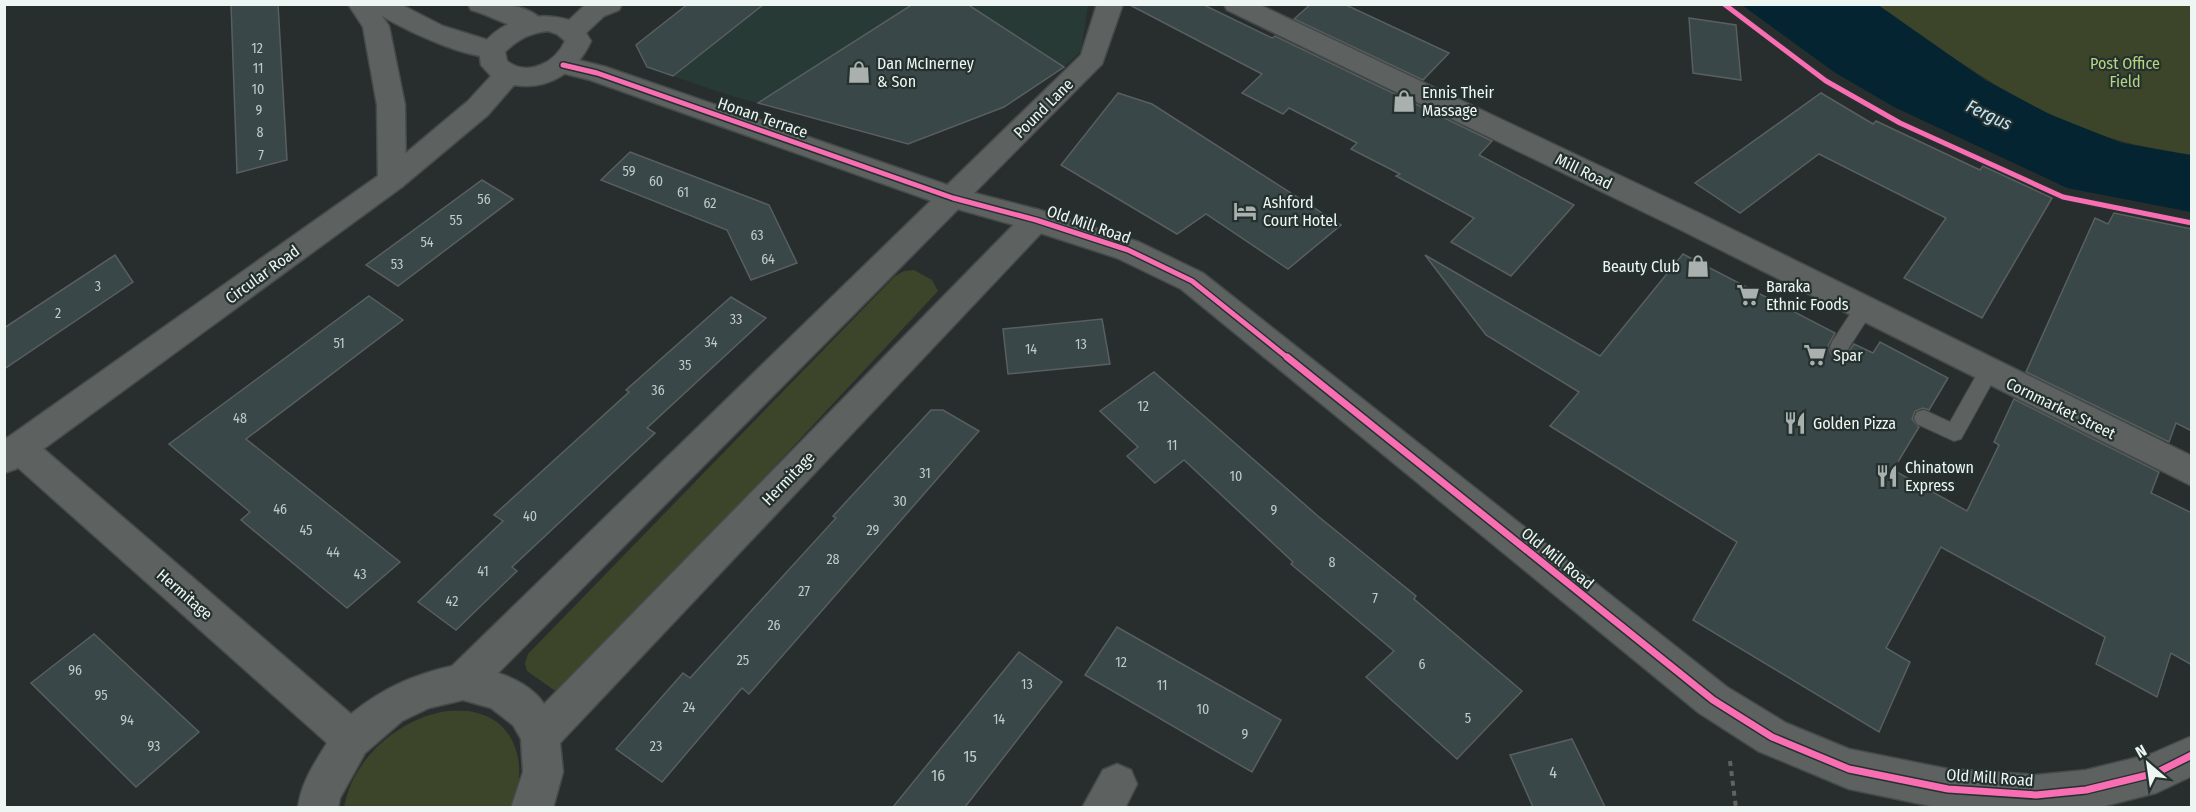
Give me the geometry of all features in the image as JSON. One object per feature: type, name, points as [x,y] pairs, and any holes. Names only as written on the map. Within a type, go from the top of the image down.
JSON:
[{"type":"street","points":[[360,4],[376,26],[389,94],[392,180]]},
{"type":"street","points":[[381,4],[405,20],[457,42],[526,77],[545,74],[563,65],[574,53],[578,41],[572,31],[562,25],[532,24],[507,34],[500,63]]},
{"type":"street","points":[[480,4],[499,9],[532,24]]},
{"type":"street","points":[[572,31],[595,10],[610,4]]},
{"type":"street","name":"Pound Lane","points":[[952,198],[1094,58],[1110,4]]},
{"type":"street","name":"Mill Road","points":[[1236,4],[1691,222],[1930,344]]},
{"type":"street","name":"Circular Road","points":[[12,454],[392,180],[478,108],[500,63]]},
{"type":"street","name":"Honan Terrace","points":[[563,65],[597,73],[952,198]]},
{"type":"street","points":[[464,682],[952,198]]},
{"type":"street","name":"Old Mill Road","points":[[952,198],[1036,220],[1128,250],[1192,281],[1713,700],[1772,737],[1849,769],[1948,789],[2092,799],[2192,755]]},
{"type":"street","name":"Hermitage","points":[[540,736],[1036,220]]},
{"type":"street","name":"Cornmarket Street","points":[[1930,344],[2192,472]]},
{"type":"street","name":"Hermitage","points":[[12,454],[351,739]]},
{"type":"street","points":[[318,807],[320,793],[351,739],[388,708],[425,691],[464,682],[502,693],[527,712],[540,736],[543,772],[537,798],[531,807]]},
{"type":"lane","points":[[1839,347],[1863,310]]},
{"type":"lane","points":[[1924,418],[1954,433],[1988,372]]},
{"type":"shaded area","name":"Dan McInerney & Son","points":[[688,5],[1088,5],[1081,51],[1064,67],[1004,107],[908,144],[728,95],[647,67],[636,46]]},
{"type":"green space","name":"Post Office Field","points":[[1878,5],[2191,5],[2191,155],[2171,153],[2113,139],[2041,110],[2007,92],[1941,50]]},
{"type":"green space","points":[[914,270],[932,280],[938,291],[573,683],[563,689],[554,690],[527,671],[525,663],[528,654],[895,276],[904,271]]},
{"type":"green space","points":[[444,711],[469,711],[492,719],[510,736],[515,747],[518,759],[518,784],[510,807],[344,808],[356,774],[366,759],[392,734],[408,724]]},
{"type":"water","name":"Fergus","points":[[1742,5],[1878,5],[1985,80],[2049,114],[2122,143],[2191,155],[2191,212],[2067,188],[1894,107],[1834,72]]},
{"type":"building","points":[[231,4],[278,4],[287,160],[237,173]]},
{"type":"building","points":[[688,4],[764,4],[673,76],[647,67],[636,45]]},
{"type":"building","points":[[913,4],[967,4],[1064,67],[1004,107],[908,144],[758,103]]},
{"type":"building","points":[[1128,4],[1202,4],[1272,38],[1275,36],[1492,141],[1479,155],[1574,205],[1511,276],[1451,242],[1474,218],[1396,176],[1400,174],[1351,149],[1357,143],[1289,108],[1283,114],[1242,93],[1262,74]]},
{"type":"building","points":[[1311,4],[1344,4],[1449,53],[1423,80],[1294,19]]},
{"type":"building","points":[[1689,18],[1736,25],[1741,80],[1693,73]]},
{"type":"building","points":[[1118,93],[1152,104],[1341,225],[1288,269],[1206,214],[1177,234],[1061,165]]},
{"type":"building","points":[[1821,93],[1873,124],[1876,121],[1980,170],[1983,166],[2052,198],[1982,318],[1904,278],[1946,218],[1819,154],[1740,213],[1695,183]]},
{"type":"building","points":[[630,152],[769,205],[797,263],[751,280],[727,230],[601,180]]},
{"type":"building","points":[[482,180],[513,199],[398,286],[366,265]]},
{"type":"building","points":[[2114,213],[2192,229],[2192,431],[2176,423],[2169,442],[2026,372],[2095,218],[2108,224]]},
{"type":"building","points":[[1683,254],[1835,333],[1828,346],[1831,354],[1838,356],[1847,354],[1854,344],[1873,353],[1880,342],[1948,378],[1929,410],[1923,408],[1915,411],[1912,419],[1919,427],[1893,470],[1967,511],[1999,445],[1994,442],[2014,399],[2159,472],[2151,493],[2192,513],[2192,665],[2171,653],[2157,697],[2096,664],[2105,637],[1941,547],[1886,648],[1910,662],[1879,732],[1693,620],[1737,542],[1550,426],[1579,392],[1486,335],[1425,255],[1600,356]]},
{"type":"building","points":[[115,255],[133,282],[4,369],[4,328]]},
{"type":"building","points":[[369,296],[403,320],[246,439],[400,562],[347,608],[241,520],[250,512],[169,444]]},
{"type":"building","points":[[731,297],[766,318],[647,428],[655,433],[512,567],[517,571],[456,630],[418,602],[503,521],[494,515],[629,392],[626,390]]},
{"type":"building","points":[[1102,319],[1110,364],[1008,374],[1003,329]]},
{"type":"building","points":[[1154,372],[1319,517],[1416,596],[1414,599],[1522,691],[1457,759],[1366,677],[1394,651],[1291,564],[1293,562],[1184,460],[1155,483],[1127,456],[1138,447],[1100,411]]},
{"type":"building","points":[[931,410],[943,410],[979,431],[749,694],[742,688],[662,782],[616,749],[683,673],[690,678],[836,518],[833,516]]},
{"type":"building","points":[[1117,627],[1281,720],[1252,772],[1085,675]]},
{"type":"building","points":[[94,634],[199,732],[136,787],[31,683]]},
{"type":"building","points":[[1019,652],[1062,682],[965,807],[893,807]]},
{"type":"building","points":[[1572,739],[1605,807],[1533,807],[1510,755]]},
{"type":"cycle path","points":[[1724,4],[1826,81],[1900,123],[2063,197],[2192,223]]},
{"type":"cycle path","points":[[563,65],[597,73],[953,198],[1036,220],[1128,250],[1192,281],[1713,700],[1772,737],[1849,769],[1948,789],[2036,795],[2086,790],[2156,773],[2192,755]]},
{"type":"place","name":"Dan McInerney & Son","points":[[859,72]]},
{"type":"place","name":"Ennis Their Massage","points":[[1404,101]]},
{"type":"place","name":"Ashford Court Hotel","points":[[1245,211]]},
{"type":"place","name":"Beauty Club","points":[[1698,266]]},
{"type":"place","name":"Baraka Ethnic Foods","points":[[1748,295]]},
{"type":"place","name":"Spar","points":[[1815,355]]},
{"type":"place","name":"Golden Pizza","points":[[1795,423]]},
{"type":"place","name":"Chinatown Express","points":[[1887,476]]}]
